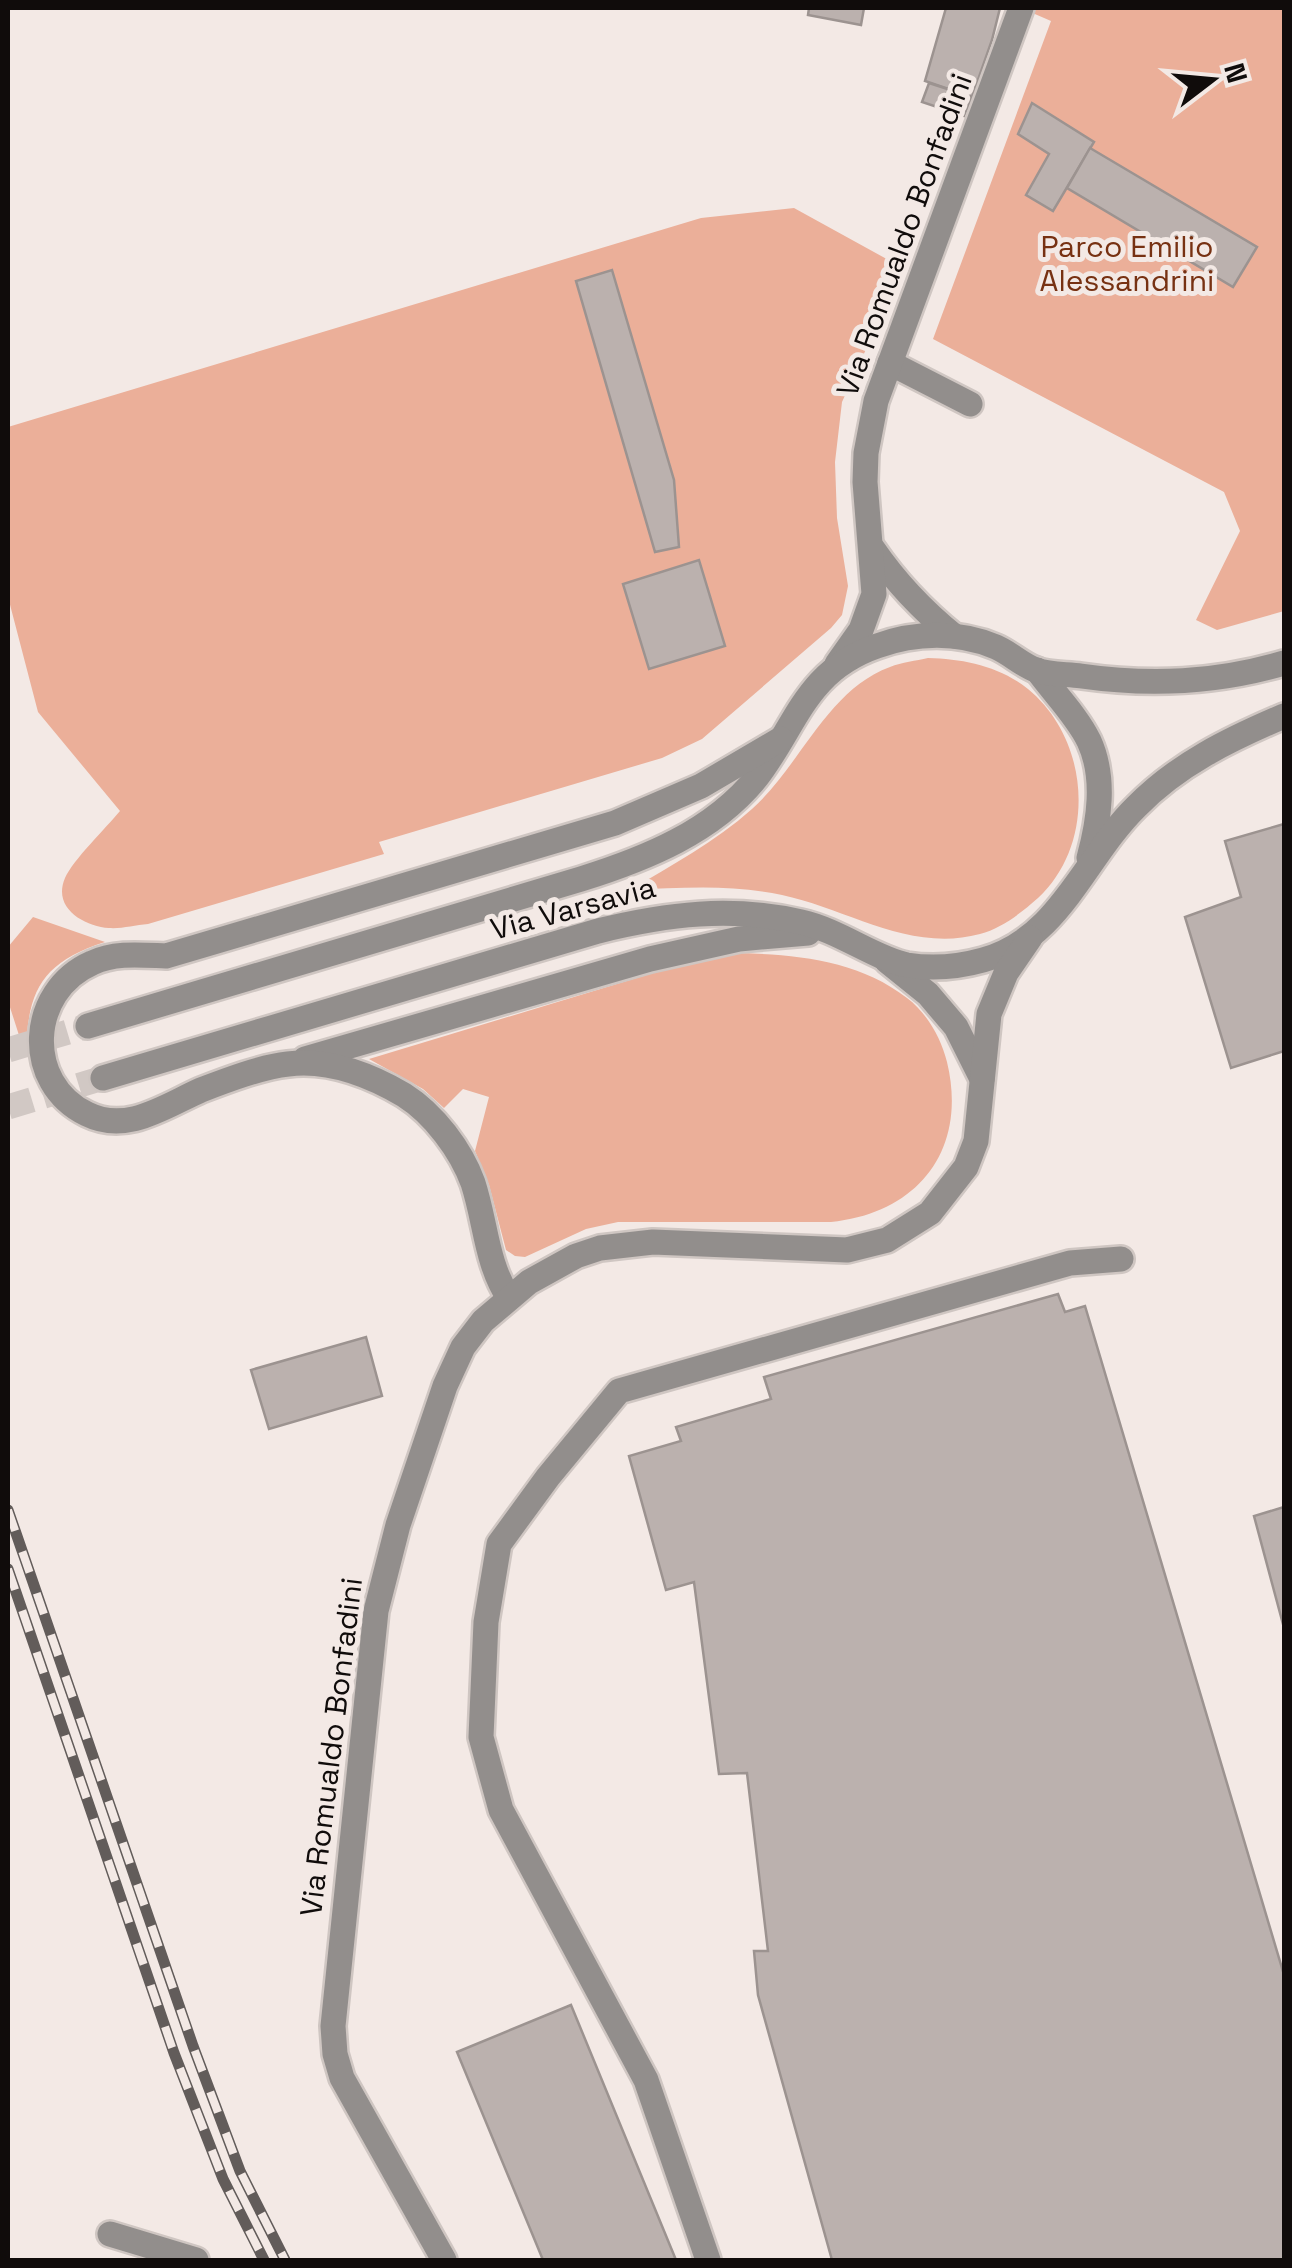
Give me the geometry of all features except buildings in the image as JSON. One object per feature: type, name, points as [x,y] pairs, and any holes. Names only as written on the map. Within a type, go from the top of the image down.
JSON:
[{"type":"street","name":"Via Romualdo Bonfadini","points":[[834,668],[862,630],[874,594],[866,453],[876,401],[1021,8]]},
{"type":"street","points":[[890,363],[970,404]]},
{"type":"street","points":[[872,547],[895,582],[954,636]]},
{"type":"street","name":"Via Varsavia","points":[[88,1026],[632,863],[688,835],[734,800],[756,778],[804,698],[834,668],[876,646],[921,635],[954,636],[995,647],[1037,670],[1132,683],[1213,680],[1284,663]]},
{"type":"street","name":"Via Varsavia","points":[[1037,670],[1089,741],[1100,782],[1099,823],[1087,868]]},
{"type":"street","name":"Via Varsavia","points":[[103,1078],[646,919],[706,912],[738,913],[804,922],[838,933],[904,964],[947,967],[986,959],[1030,938],[1063,907],[1133,808],[1167,778],[1203,754],[1284,716]]},
{"type":"street","name":"Via Varsavia","points":[[781,739],[701,786],[615,823],[166,956],[116,955],[88,964],[62,984],[45,1010],[44,1066],[59,1092],[86,1114],[113,1121],[141,1118],[203,1089],[696,948],[791,934],[838,933]]},
{"type":"street","name":"Via Romualdo Bonfadini","points":[[444,2260],[342,2078],[335,2054],[333,2010],[376,1611],[386,1564],[445,1386],[463,1347],[484,1321],[540,1275],[576,1256],[627,1243],[826,1251],[887,1240],[930,1213],[966,1167],[981,1118],[989,1014],[1006,973],[1030,938]]},
{"type":"street","points":[[871,949],[928,994],[956,1027],[982,1079]]},
{"type":"street","points":[[285,1064],[313,1063],[376,1080],[408,1098],[433,1121],[459,1152],[473,1184],[495,1276],[509,1298]]},
{"type":"street","points":[[708,2260],[646,2080],[501,1810],[481,1737],[486,1622],[499,1544],[619,1391],[1070,1262],[1121,1259]]},
{"type":"street","points":[[110,2234],[196,2260]]},
{"type":"green space","name":"Parco Emilio Alessandrini","points":[[1021,8],[1284,8],[1284,611],[1217,630],[1196,620],[1240,531],[1224,492],[933,339],[1051,21]]},
{"type":"green space","points":[[794,208],[903,268],[842,402],[835,462],[837,518],[848,586],[842,615],[831,628],[702,739],[662,758],[379,842],[384,854],[148,924],[109,928],[90,924],[73,914],[63,898],[65,878],[120,811],[38,712],[8,597],[8,427],[701,218]]},
{"type":"green space","points":[[928,658],[981,665],[1017,681],[1049,710],[1064,735],[1074,763],[1077,821],[1070,849],[1057,875],[1025,909],[980,934],[929,938],[880,927],[782,895],[744,889],[630,890],[708,843],[752,809],[832,710],[868,678],[890,667]]},
{"type":"green space","points":[[33,917],[105,942],[65,960],[42,983],[30,1015],[26,1057],[8,1001],[8,947]]},
{"type":"green space","points":[[732,953],[801,957],[846,967],[888,985],[927,1019],[947,1062],[952,1093],[950,1122],[943,1148],[930,1171],[912,1190],[862,1216],[831,1222],[618,1222],[586,1229],[525,1257],[515,1256],[506,1250],[489,1185],[475,1151],[489,1097],[463,1089],[444,1108],[423,1089],[369,1059],[699,959]]},
{"type":"tunnel","points":[[8,1050],[88,1026]]},
{"type":"tunnel","points":[[8,1107],[103,1078]]},
{"type":"railway","points":[[8,1510],[193,2046],[240,2171],[285,2260]]},
{"type":"railway","points":[[8,1569],[174,2053],[223,2179],[264,2260]]}]
